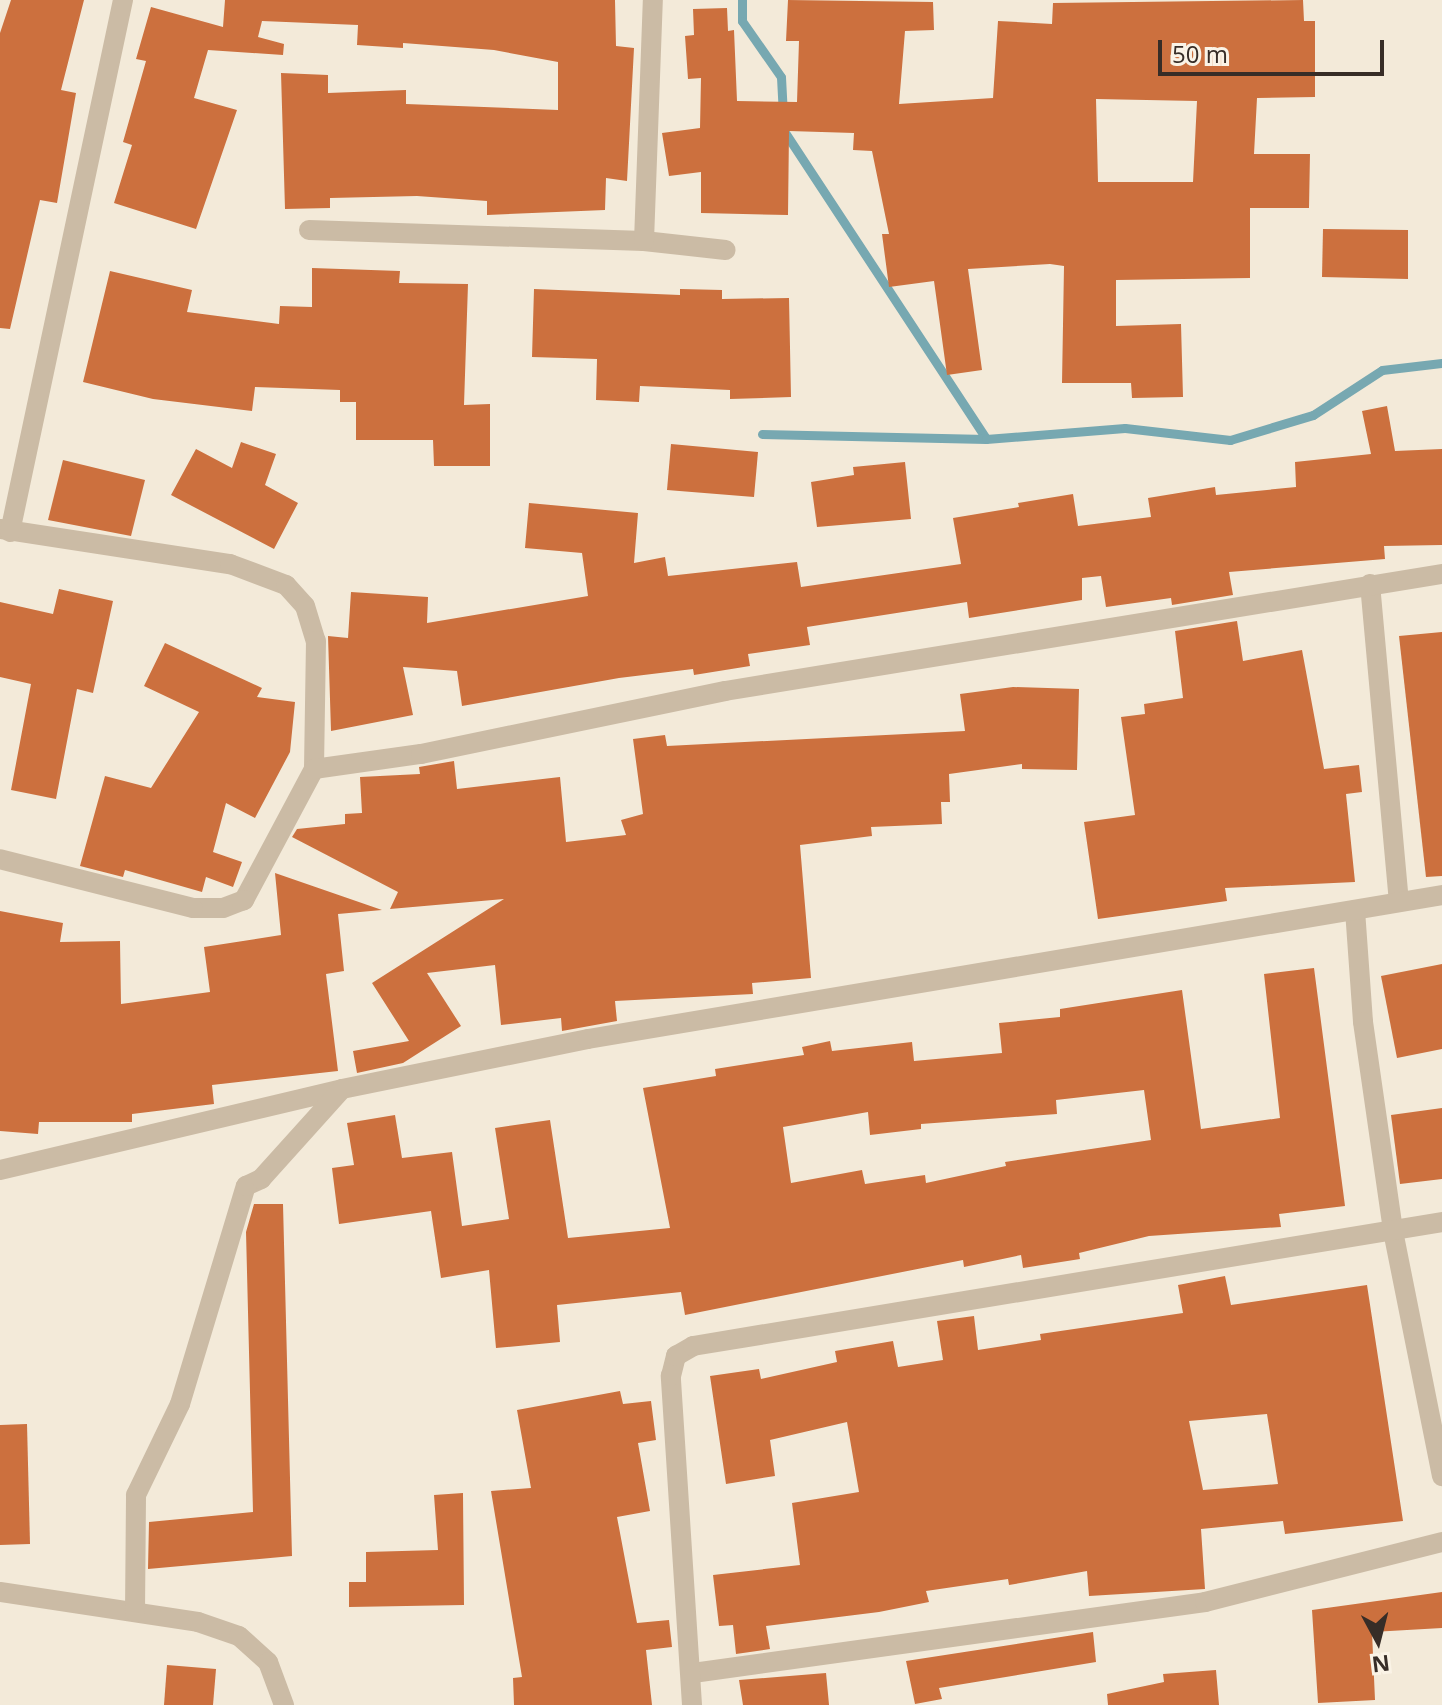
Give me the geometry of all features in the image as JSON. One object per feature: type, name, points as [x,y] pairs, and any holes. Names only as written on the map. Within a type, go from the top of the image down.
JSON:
[{"type":"street","points":[[0,859],[193,908],[223,908],[244,900],[314,769],[316,641],[305,606],[286,585],[230,564],[5,530],[123,0]]},
{"type":"street","points":[[644,241],[653,0]]},
{"type":"street","points":[[309,230],[644,241],[726,250]]},
{"type":"street","points":[[314,769],[421,754],[725,691],[1442,574]]},
{"type":"street","points":[[1370,584],[1399,901]]},
{"type":"street","points":[[0,1170],[342,1089],[588,1039],[1442,895]]},
{"type":"street","points":[[1355,910],[1363,1022],[1393,1231],[1442,1476]]},
{"type":"street","points":[[135,1612],[136,1495],[180,1404],[246,1186],[261,1179],[342,1089]]},
{"type":"street","points":[[692,1705],[693,1673],[671,1376],[676,1356],[693,1346],[1442,1222]]},
{"type":"street","points":[[693,1673],[1205,1602],[1442,1542]]},
{"type":"street","points":[[0,1592],[198,1622],[239,1636],[268,1662],[284,1705]]},
{"type":"building","points":[[11,0],[84,0],[61,90],[76,93],[57,203],[40,200],[10,329],[0,328],[0,33]]},
{"type":"building","points":[[225,0],[615,0],[616,46],[634,48],[627,181],[606,178],[605,210],[487,215],[487,201],[417,196],[330,198],[330,208],[285,209],[281,73],[328,75],[328,93],[406,90],[406,104],[558,110],[558,62],[494,50],[403,43],[403,48],[357,45],[358,25],[262,21],[258,37],[284,44],[283,55],[208,50],[194,98],[237,110],[196,229],[114,203],[132,145],[123,142],[146,61],[136,59],[151,7],[223,27]]},
{"type":"building","points":[[788,0],[933,2],[934,30],[905,31],[899,104],[993,98],[998,21],[1052,24],[1053,3],[1303,0],[1304,21],[1315,21],[1315,97],[1257,98],[1254,154],[1310,154],[1309,208],[1250,208],[1250,278],[1116,280],[1116,326],[1181,324],[1183,397],[1132,398],[1131,383],[1062,383],[1064,266],[1050,264],[968,269],[982,370],[947,375],[934,281],[889,287],[882,234],[889,234],[872,151],[853,150],[854,133],[789,131],[788,215],[701,213],[701,172],[669,176],[662,133],[700,128],[701,78],[688,79],[685,36],[694,35],[693,9],[727,8],[728,31],[734,30],[737,101],[797,102],[799,41],[786,41]],"holes":[[[1096,99],[1197,101],[1193,182],[1098,182]]]},
{"type":"building","points":[[1323,229],[1408,230],[1408,279],[1322,277]]},
{"type":"building","points":[[312,268],[400,271],[399,283],[468,284],[464,405],[490,404],[490,466],[434,466],[433,440],[356,440],[356,402],[340,402],[340,390],[255,387],[252,411],[153,399],[83,382],[110,271],[192,290],[187,312],[279,324],[280,306],[312,307]]},
{"type":"building","points":[[534,289],[680,295],[680,289],[722,290],[722,299],[789,298],[791,397],[730,399],[730,390],[640,386],[639,402],[596,400],[597,359],[532,357]]},
{"type":"building","points":[[1387,406],[1395,451],[1442,449],[1442,545],[1384,546],[1385,559],[1229,572],[1233,595],[1172,605],[1171,598],[1106,607],[1101,576],[1082,578],[1082,600],[969,618],[967,602],[807,627],[810,645],[748,654],[750,666],[694,675],[693,669],[619,678],[462,706],[457,671],[403,667],[413,715],[331,731],[328,636],[348,638],[351,592],[428,597],[427,623],[588,596],[582,553],[525,548],[529,503],[638,513],[634,563],[665,557],[668,576],[797,562],[801,587],[961,564],[953,518],[1019,507],[1018,503],[1073,494],[1078,526],[1151,517],[1148,498],[1215,487],[1216,495],[1296,487],[1295,462],[1371,454],[1362,411]]},
{"type":"building","points":[[241,442],[276,454],[265,485],[298,503],[274,549],[171,495],[196,449],[232,468]]},
{"type":"building","points":[[671,444],[758,452],[754,497],[667,490]]},
{"type":"building","points":[[63,460],[145,480],[131,536],[48,520]]},
{"type":"building","points":[[905,462],[911,519],[817,527],[811,482],[854,475],[853,467]]},
{"type":"building","points":[[59,589],[113,601],[93,693],[77,689],[56,799],[11,790],[31,684],[0,677],[0,602],[53,614]]},
{"type":"building","points":[[1237,621],[1243,661],[1302,650],[1324,769],[1359,765],[1362,792],[1346,794],[1355,882],[1225,888],[1227,901],[1098,919],[1084,822],[1135,815],[1121,717],[1145,714],[1144,704],[1183,698],[1175,631]]},
{"type":"building","points":[[1442,632],[1442,876],[1426,877],[1399,636]]},
{"type":"building","points":[[165,643],[262,688],[257,697],[295,702],[290,752],[255,818],[226,803],[213,852],[242,862],[233,887],[206,877],[202,892],[125,870],[123,877],[80,866],[105,776],[151,788],[199,712],[144,686]]},
{"type":"building","points":[[1013,687],[1079,689],[1077,770],[1022,769],[1022,764],[949,774],[950,802],[941,802],[942,824],[871,827],[872,836],[800,845],[811,978],[752,983],[753,994],[615,1001],[617,1021],[562,1031],[561,1018],[501,1025],[495,965],[427,973],[461,1026],[403,1063],[357,1073],[353,1051],[409,1041],[372,983],[504,899],[390,909],[398,892],[292,837],[297,829],[345,824],[345,814],[362,813],[360,777],[420,774],[419,767],[454,761],[457,789],[560,777],[566,842],[626,835],[621,820],[643,814],[633,739],[665,735],[667,746],[965,731],[960,694]]},
{"type":"building","points":[[275,873],[382,910],[338,914],[344,971],[326,974],[338,1071],[212,1085],[214,1104],[132,1114],[132,1122],[39,1122],[38,1134],[0,1131],[0,911],[63,923],[60,942],[120,941],[121,1004],[210,992],[204,947],[281,935]]},
{"type":"building","points":[[1442,964],[1442,1049],[1397,1058],[1381,976]]},
{"type":"building","points":[[1314,968],[1345,1206],[1279,1214],[1281,1227],[1149,1236],[1079,1253],[1080,1259],[1023,1268],[1021,1255],[964,1267],[963,1260],[685,1315],[681,1292],[557,1305],[560,1342],[496,1348],[489,1270],[441,1278],[431,1211],[339,1224],[332,1168],[354,1165],[347,1123],[395,1115],[402,1158],[452,1152],[462,1226],[509,1219],[495,1128],[550,1120],[568,1238],[670,1228],[643,1088],[716,1076],[715,1069],[804,1055],[802,1047],[830,1041],[832,1051],[912,1042],[914,1061],[1002,1053],[999,1023],[1060,1017],[1060,1009],[1182,990],[1201,1129],[1280,1118],[1264,974]],"holes":[[[1144,1090],[1151,1140],[1005,1162],[1006,1166],[926,1183],[925,1175],[865,1184],[862,1170],[791,1183],[783,1127],[868,1112],[870,1135],[921,1129],[921,1124],[1057,1114],[1056,1100]]]},
{"type":"building","points":[[1442,1108],[1442,1179],[1400,1184],[1391,1115]]},
{"type":"building","points":[[254,1204],[283,1204],[292,1556],[148,1569],[149,1522],[253,1512],[246,1232]]},
{"type":"building","points":[[1225,1276],[1231,1305],[1367,1285],[1403,1521],[1285,1534],[1283,1521],[1201,1529],[1205,1589],[1089,1596],[1087,1571],[1009,1585],[1008,1579],[926,1591],[929,1602],[879,1612],[766,1626],[770,1649],[736,1654],[733,1625],[719,1626],[713,1575],[800,1565],[792,1503],[859,1492],[847,1422],[770,1440],[775,1476],[726,1484],[710,1376],[759,1369],[761,1379],[837,1362],[835,1351],[893,1341],[898,1367],[943,1360],[937,1321],[974,1316],[978,1350],[1041,1340],[1040,1334],[1183,1313],[1178,1285]],"holes":[[[1267,1414],[1278,1484],[1203,1490],[1189,1421]]]},
{"type":"building","points":[[620,1391],[623,1404],[651,1401],[656,1440],[638,1443],[650,1511],[617,1517],[637,1623],[669,1620],[672,1647],[646,1650],[652,1705],[514,1705],[513,1678],[522,1677],[491,1491],[531,1488],[517,1410]]},
{"type":"building","points":[[27,1424],[30,1544],[0,1545],[0,1425]]},
{"type":"building","points":[[463,1493],[464,1605],[349,1607],[349,1582],[366,1582],[366,1552],[438,1550],[434,1495]]},
{"type":"building","points":[[1442,1592],[1442,1628],[1372,1632],[1375,1700],[1318,1703],[1312,1610]]},
{"type":"building","points":[[1093,1632],[1096,1662],[939,1688],[942,1699],[915,1704],[906,1661]]},
{"type":"building","points":[[167,1665],[216,1669],[213,1705],[164,1705]]},
{"type":"building","points":[[1216,1670],[1219,1705],[1108,1705],[1107,1694],[1164,1682],[1163,1674]]},
{"type":"building","points":[[826,1673],[829,1705],[743,1705],[739,1680]]},
{"type":"waterway","points":[[742,0],[742,21],[781,77],[783,112]]},
{"type":"waterway","points":[[784,131],[986,439]]},
{"type":"waterway","points":[[762,434],[986,439],[1125,428],[1230,440],[1313,415],[1382,370],[1442,363]]}]
